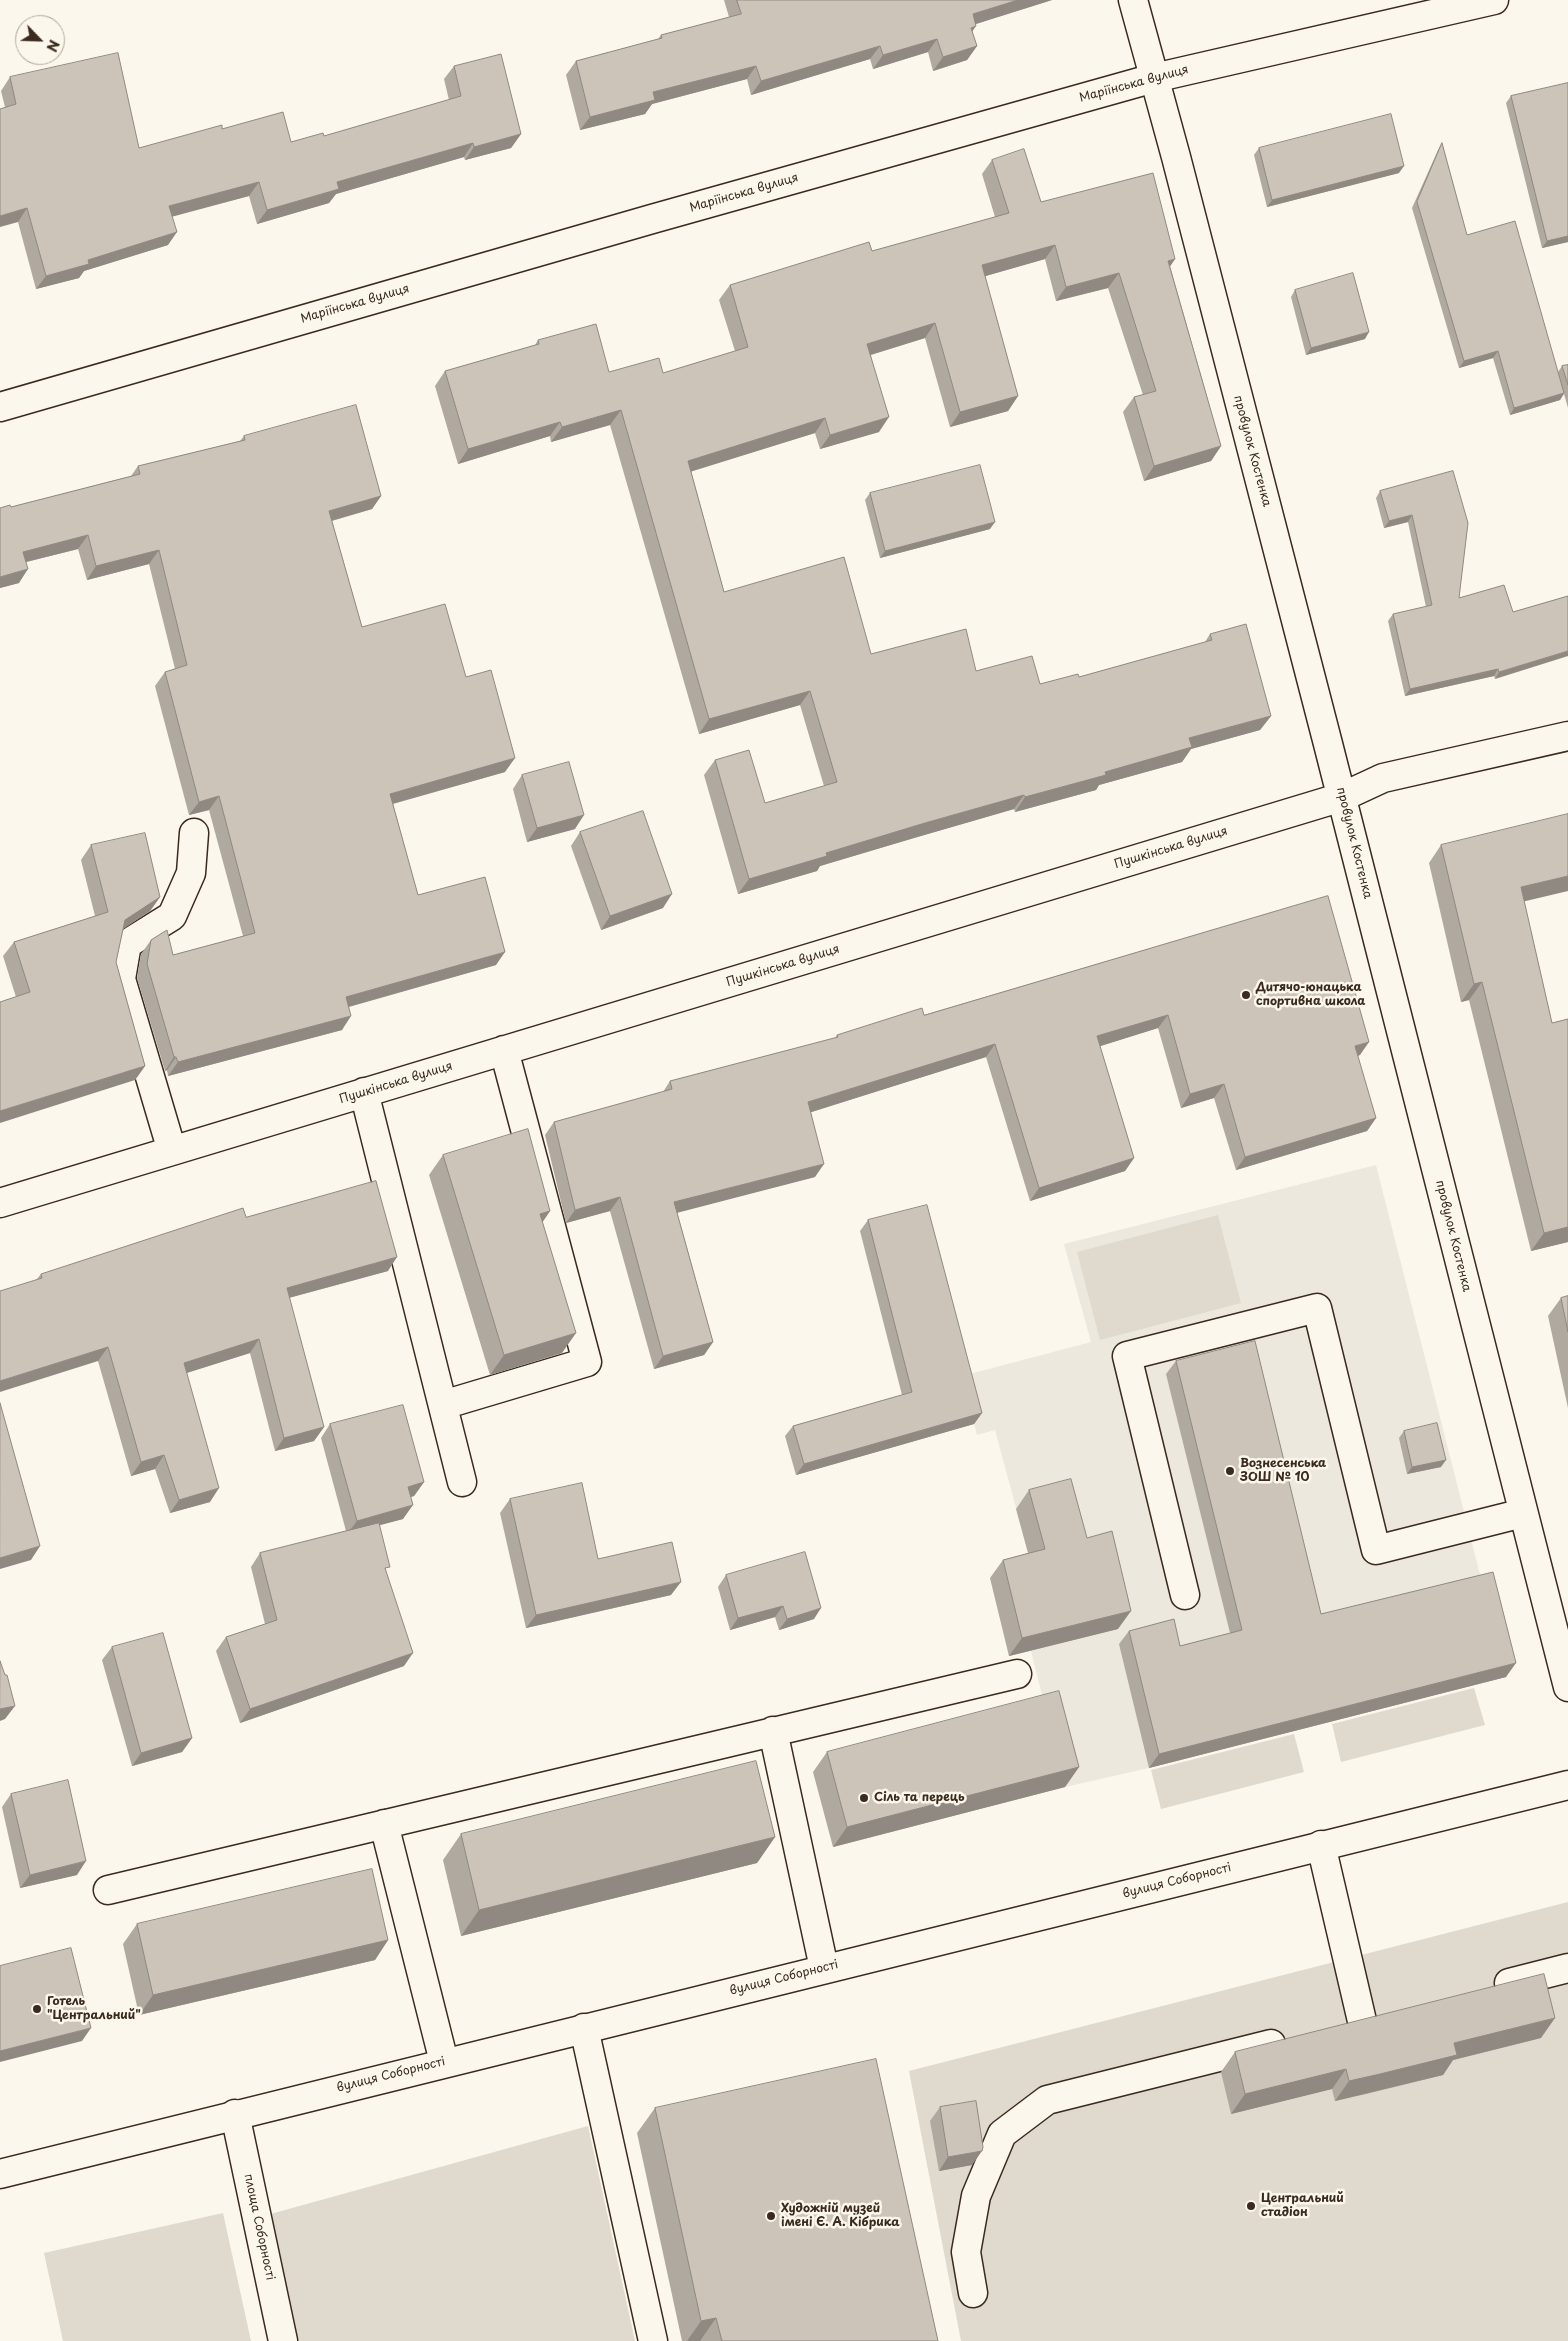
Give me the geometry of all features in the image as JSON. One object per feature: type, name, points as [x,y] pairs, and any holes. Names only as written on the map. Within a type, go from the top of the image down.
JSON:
[{"type":"street","name":"провулок Костенка","points":[[1133,0],[1176,156],[1342,796],[1568,1687]]},
{"type":"street","name":"Маріїнська вулиця","points":[[0,407],[1154,78],[1494,0]]},
{"type":"street","name":"Пушкінська вулиця","points":[[0,1203],[1342,796],[1383,778],[1568,736]]},
{"type":"street","points":[[172,1151],[121,979],[127,944],[172,916],[191,873],[194,833]]},
{"type":"street","points":[[443,1405],[587,1362],[504,1050]]},
{"type":"street","points":[[364,1092],[462,1482]]},
{"type":"street","points":[[1185,1595],[1127,1356],[1317,1308],[1376,1550],[1524,1513]]},
{"type":"street","points":[[108,1890],[1016,1674]]},
{"type":"street","points":[[773,1731],[824,1968]]},
{"type":"street","name":"вулиця Соборності","points":[[0,2174],[444,2062],[1568,1784]]},
{"type":"street","points":[[384,1824],[444,2062]]},
{"type":"street","points":[[1321,1845],[1372,2018],[1334,2028]]},
{"type":"street","points":[[1484,1990],[1568,1968]]},
{"type":"street","points":[[584,2028],[653,2341]]},
{"type":"street","points":[[973,2293],[966,2252],[976,2196],[1002,2134],[1047,2100],[1296,2038]]},
{"type":"street","name":"площа Соборності","points":[[235,2114],[284,2341]]},
{"type":"shaded area","name":"Вознесенська ЗОШ № 10","points":[[1376,1165],[1506,1677],[1149,1768],[1065,1787],[1031,1651],[1009,1656],[990,1578],[1032,1567],[995,1430],[977,1435],[962,1376],[1091,1342],[1064,1244]]},
{"type":"shaded area","points":[[1218,1215],[1241,1303],[1100,1340],[1077,1252]]},
{"type":"shaded area","points":[[1474,1688],[1485,1725],[1341,1762],[1332,1724]]},
{"type":"shaded area","points":[[1294,1734],[1304,1772],[1161,1809],[1151,1770]]},
{"type":"shaded area","name":"Центральний стадіон","points":[[1568,1902],[1568,2341],[961,2341],[909,2071]]},
{"type":"shaded area","points":[[588,2126],[635,2341],[293,2341],[267,2215]]},
{"type":"shaded area","points":[[223,2213],[251,2341],[63,2341],[44,2253]]},
{"type":"building","points":[[737,0],[1018,0],[973,14],[976,26],[971,28],[977,46],[943,57],[937,39],[883,55],[880,46],[761,81],[756,66],[653,92],[655,100],[590,117],[576,61],[662,38],[661,35],[741,14]]},
{"type":"building","points":[[118,53],[139,148],[222,125],[222,129],[283,112],[291,142],[323,133],[324,136],[461,96],[454,66],[501,54],[521,134],[474,147],[473,143],[337,182],[339,189],[267,210],[259,182],[169,206],[177,232],[88,260],[89,264],[46,276],[27,208],[0,216],[0,109],[16,104],[10,77]]},
{"type":"building","points":[[1568,83],[1568,236],[1547,241],[1511,96]]},
{"type":"building","points":[[1391,114],[1404,166],[1272,200],[1259,148]]},
{"type":"building","points":[[1442,143],[1467,235],[1515,221],[1564,393],[1514,408],[1498,351],[1464,361],[1417,202]]},
{"type":"building","points":[[1024,149],[1041,202],[1153,173],[1175,259],[1168,261],[1221,446],[1154,466],[1134,397],[1156,391],[1119,273],[1066,287],[1055,245],[982,265],[1018,396],[960,412],[935,323],[867,344],[889,417],[830,435],[825,418],[688,461],[724,592],[844,557],[871,654],[966,629],[976,671],[1032,656],[1040,684],[1078,674],[1079,677],[1212,640],[1210,634],[1246,624],[1271,716],[1189,738],[1192,747],[1105,772],[1106,775],[1025,797],[1024,795],[925,823],[826,853],[827,856],[749,879],[715,760],[749,750],[765,803],[837,782],[810,691],[709,719],[621,410],[562,427],[560,422],[468,449],[445,371],[539,344],[538,340],[596,324],[609,372],[659,358],[663,373],[748,347],[730,285],[869,242],[872,251],[1009,213],[992,160]]},
{"type":"building","points":[[1353,273],[1369,332],[1311,348],[1295,290]]},
{"type":"building","points":[[1568,365],[1568,385],[1562,366]]},
{"type":"building","points":[[356,405],[381,496],[329,511],[362,627],[445,604],[466,677],[491,670],[515,758],[390,794],[418,895],[485,877],[505,952],[346,997],[351,1016],[178,1062],[176,1057],[174,1057],[147,964],[151,940],[167,930],[173,955],[255,933],[219,796],[199,802],[165,672],[187,665],[159,550],[96,566],[88,535],[23,552],[28,569],[0,577],[0,508],[10,505],[11,507],[140,474],[138,466],[245,440],[244,436]]},
{"type":"building","points":[[980,465],[995,522],[885,551],[870,493]]},
{"type":"building","points":[[1453,471],[1468,523],[1459,598],[1504,585],[1513,612],[1568,596],[1568,651],[1499,672],[1498,669],[1410,689],[1393,614],[1432,605],[1412,515],[1389,521],[1380,491]]},
{"type":"building","points":[[569,762],[584,815],[537,828],[522,775]]},
{"type":"building","points":[[643,811],[672,894],[610,916],[580,832]]},
{"type":"building","points":[[1568,814],[1568,876],[1521,887],[1552,1023],[1568,1019],[1568,1227],[1544,1233],[1482,982],[1474,984],[1441,845]]},
{"type":"building","points":[[145,833],[160,897],[125,920],[116,962],[145,1066],[0,1111],[0,1002],[30,992],[14,942],[108,912],[91,845]]},
{"type":"building","points":[[1328,896],[1369,1042],[1355,1046],[1376,1118],[1245,1157],[1224,1084],[1190,1094],[1168,1015],[1097,1036],[1134,1158],[1039,1188],[995,1044],[808,1102],[824,1164],[674,1202],[713,1342],[663,1356],[620,1197],[575,1210],[554,1122],[672,1089],[670,1081],[838,1037],[837,1035],[922,1008],[924,1015]]},
{"type":"building","points":[[528,1129],[550,1211],[540,1214],[576,1333],[504,1355],[443,1155]]},
{"type":"building","points":[[376,1181],[397,1257],[287,1288],[324,1427],[284,1438],[259,1339],[184,1363],[219,1488],[179,1500],[164,1455],[141,1462],[108,1347],[0,1381],[0,1291],[42,1278],[41,1274],[243,1208],[246,1217]]},
{"type":"building","points":[[927,1205],[982,1413],[804,1464],[793,1426],[912,1392],[868,1220]]},
{"type":"building","points":[[1568,1296],[1568,1332],[1561,1298]]},
{"type":"building","points":[[1255,1341],[1321,1614],[1493,1572],[1516,1663],[1159,1754],[1129,1631],[1174,1619],[1180,1646],[1242,1630],[1176,1361]]},
{"type":"building","points":[[0,1403],[40,1546],[0,1558]]},
{"type":"building","points":[[403,1405],[424,1482],[408,1487],[413,1505],[357,1521],[330,1424]]},
{"type":"building","points":[[1437,1423],[1446,1460],[1412,1467],[1404,1431]]},
{"type":"building","points":[[1071,1479],[1087,1538],[1112,1531],[1131,1611],[1022,1638],[1003,1560],[1045,1549],[1029,1490]]},
{"type":"building","points":[[582,1483],[598,1559],[672,1542],[681,1582],[536,1615],[510,1499]]},
{"type":"building","points":[[379,1523],[390,1567],[385,1568],[413,1653],[250,1709],[226,1637],[277,1620],[260,1553]]},
{"type":"building","points":[[805,1552],[821,1608],[787,1619],[783,1606],[738,1618],[726,1575]]},
{"type":"building","points":[[163,1633],[192,1738],[141,1753],[112,1647]]},
{"type":"building","points":[[0,1661],[5,1675],[7,1675],[15,1706],[0,1709]]},
{"type":"building","points":[[1059,1691],[1079,1767],[847,1827],[827,1752]]},
{"type":"building","points":[[756,1761],[775,1837],[479,1910],[461,1834]]},
{"type":"building","points":[[68,1780],[86,1861],[30,1875],[11,1794]]},
{"type":"building","points":[[372,1869],[388,1940],[153,1995],[137,1924]]},
{"type":"building","name":"Готель \"Центральний\"","points":[[71,1948],[91,2028],[0,2051],[0,1966]]},
{"type":"building","points":[[1544,1974],[1555,2018],[1454,2043],[1457,2055],[1380,2074],[1349,2081],[1346,2069],[1245,2094],[1235,2052]]},
{"type":"building","name":"Художній музей імені Є. А. Кібрика","points":[[876,2059],[938,2341],[722,2341],[716,2318],[701,2321],[655,2108]]},
{"type":"building","points":[[976,2101],[982,2151],[948,2157],[940,2107]]},
{"type":"place","name":"Дитячо-юнацька спортивна школа","points":[[1246,995]]},
{"type":"place","name":"Вознесенська ЗОШ № 10","points":[[1230,1471]]},
{"type":"place","name":"Сіль та перець","points":[[864,1798]]},
{"type":"place","name":"Готель \"Центральний\"","points":[[37,2009]]},
{"type":"place","name":"Центральний стадіон","points":[[1251,2206]]},
{"type":"place","name":"Художній музей імені Є. А. Кібрика","points":[[771,2216]]}]
